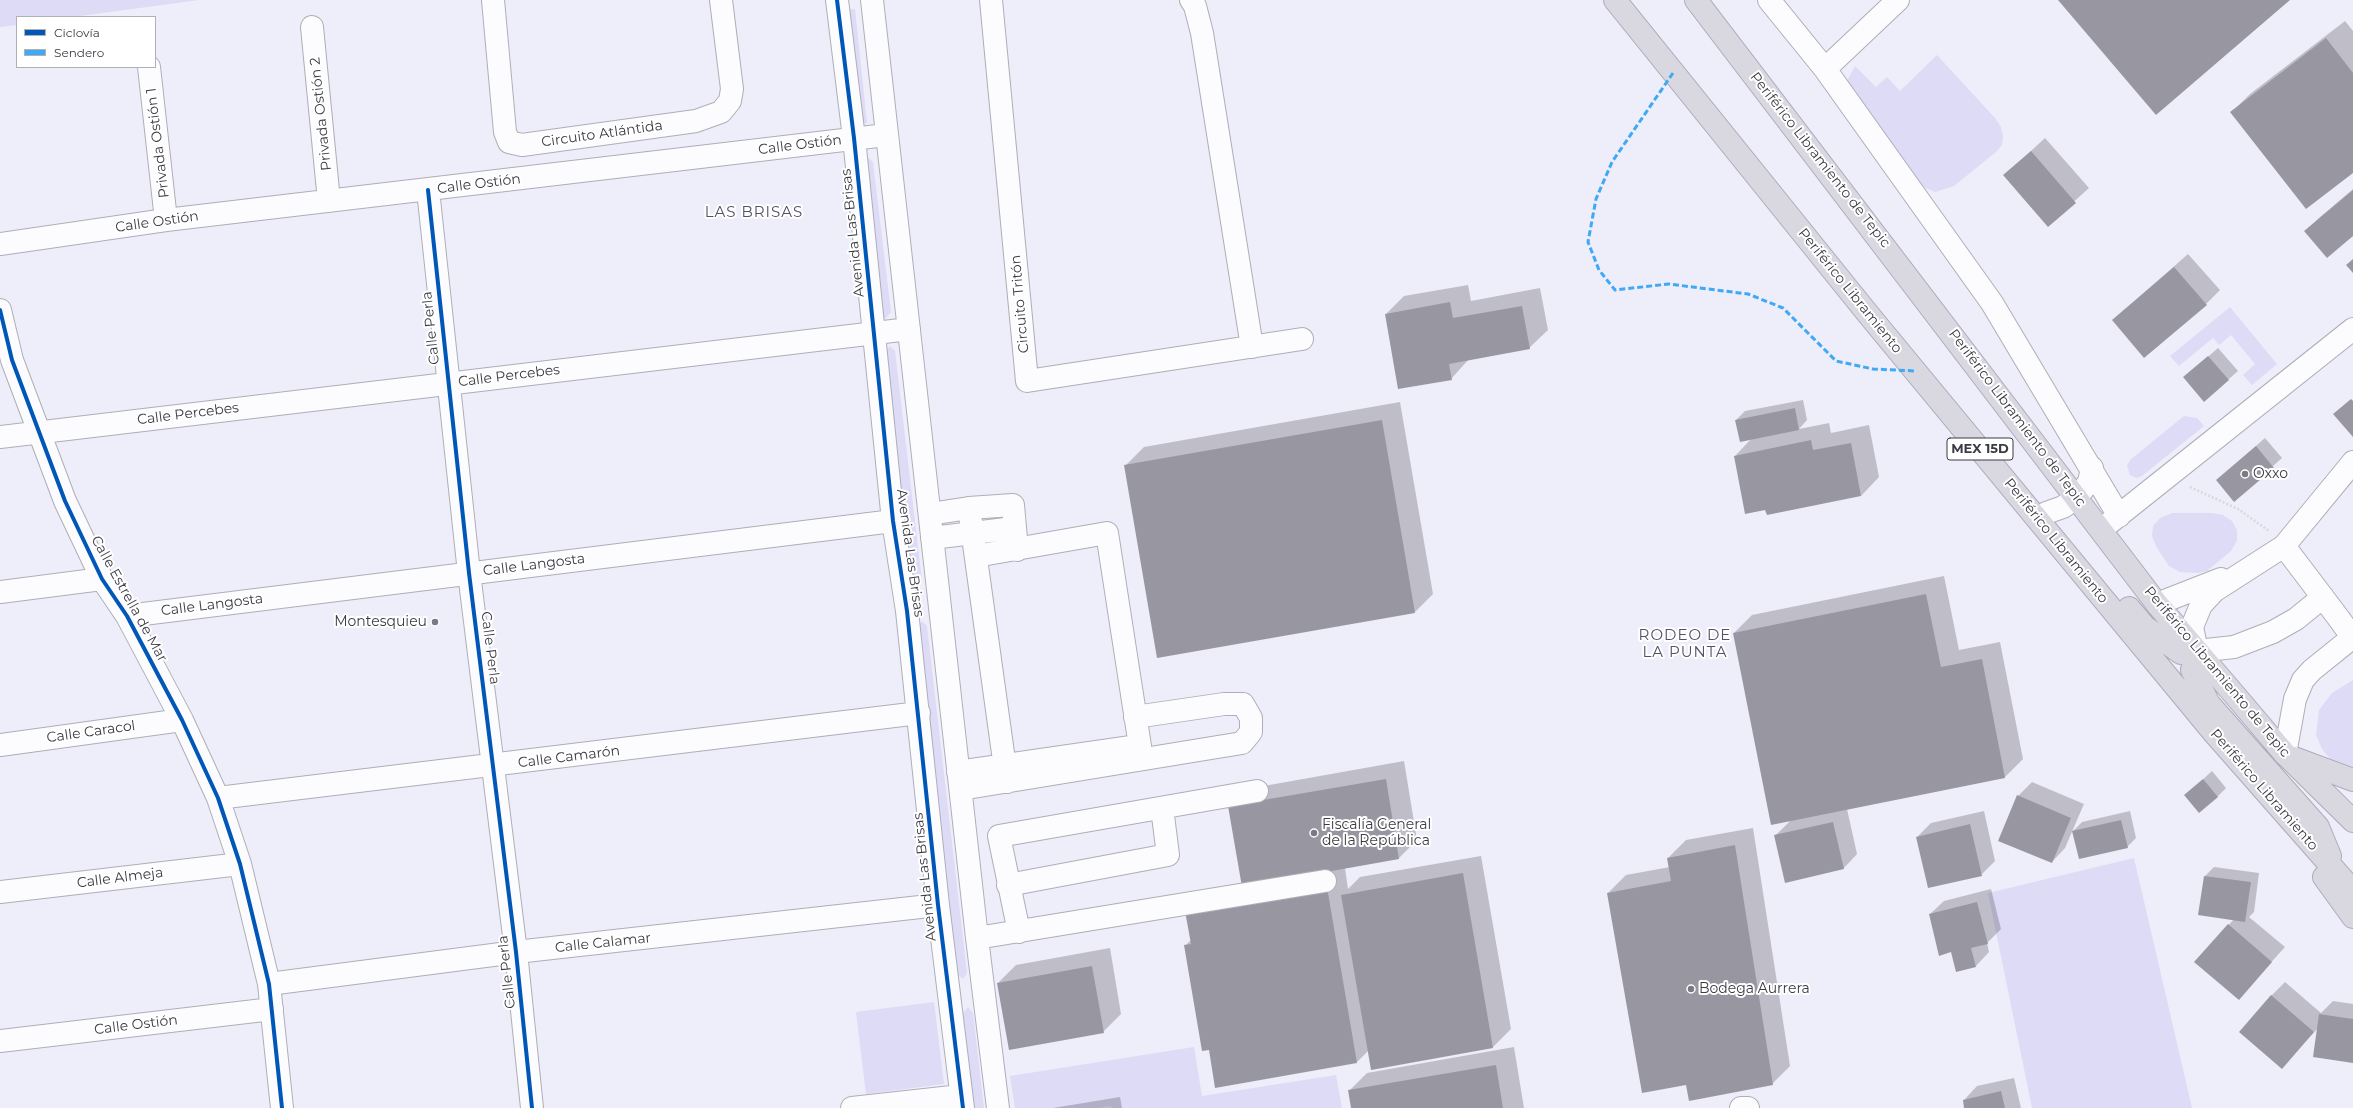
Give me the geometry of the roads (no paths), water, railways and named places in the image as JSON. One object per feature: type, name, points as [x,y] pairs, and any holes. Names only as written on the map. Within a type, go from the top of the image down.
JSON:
[{"type":"highway","name":"Periférico Libramiento","points":[[1615,0],[1868,314],[2220,741],[2353,890]]},
{"type":"highway","name":"Periférico Libramiento de Tepic","points":[[1696,0],[2102,529],[2157,604],[2285,754],[2353,821]]},
{"type":"highway","points":[[1868,314],[1939,385],[2046,513],[2145,627],[2181,652],[2197,651],[2192,670],[2209,704],[2318,827],[2337,872]]},
{"type":"highway","points":[[2220,741],[2284,820],[2353,917]]},
{"type":"highway","points":[[2285,754],[2353,780]]},
{"type":"street","name":"Circuito Atlántida","points":[[493,0],[505,132],[509,142],[522,145],[696,121],[721,112],[730,101],[732,89],[721,0]]},
{"type":"street","name":"Avenida Las Brisas","points":[[837,0],[854,138],[893,521],[907,611],[919,713],[938,906],[962,1102]]},
{"type":"street","name":"Avenida Las Brisas","points":[[872,0],[959,780],[998,1108]]},
{"type":"street","name":"Circuito Tritón","points":[[992,0],[1027,381],[1302,339]]},
{"type":"street","points":[[1191,0],[1202,33],[1252,347]]},
{"type":"street","points":[[1769,0],[1825,69],[1992,303],[2092,468],[2119,516]]},
{"type":"street","points":[[1825,69],[1898,0]]},
{"type":"street","name":"Privada Ostión 2","points":[[312,27],[329,201]]},
{"type":"street","name":"Privada Ostión 1","points":[[149,68],[166,220]]},
{"type":"street","name":"Calle Ostión","points":[[0,244],[166,220],[886,135]]},
{"type":"street","name":"Calle Perla","points":[[428,190],[469,573],[516,952],[532,1108]]},
{"type":"street","name":"Calle Estrella de Mar","points":[[0,310],[12,360],[65,501],[102,579],[127,616],[182,720],[218,798],[240,864],[269,984],[282,1108]]},
{"type":"street","name":"Calle Percebes","points":[[0,437],[909,329]]},
{"type":"street","points":[[2102,529],[2353,329]]},
{"type":"street","points":[[2323,597],[2296,618],[2273,632],[2234,647],[2197,651],[2192,627],[2201,605],[2214,591],[2284,546],[2352,465]]},
{"type":"street","points":[[2046,513],[2063,506],[2077,497],[2089,482],[2092,468]]},
{"type":"street","points":[[930,514],[969,508],[1012,505],[1017,550]]},
{"type":"street","points":[[969,508],[1006,773]]},
{"type":"street","name":"Calle Langosta","points":[[127,616],[893,521]]},
{"type":"street","points":[[932,538],[1014,528]]},
{"type":"street","points":[[976,556],[1107,533],[1135,717],[1139,753]]},
{"type":"street","points":[[2284,546],[2353,637],[2312,670],[2303,680],[2295,699],[2285,754]]},
{"type":"street","points":[[2157,604],[2250,567]]},
{"type":"street","points":[[0,592],[102,579]]},
{"type":"street","points":[[907,611],[940,608]]},
{"type":"street","points":[[959,780],[1050,768],[1096,759],[1139,753],[1242,743],[1251,732],[1250,718],[1243,704],[1224,704],[1135,717]]},
{"type":"street","name":"Calle Camarón","points":[[218,798],[494,766],[919,713]]},
{"type":"street","name":"Calle Caracol","points":[[0,745],[182,720]]},
{"type":"street","points":[[1018,932],[999,836],[1258,791]]},
{"type":"street","points":[[1008,885],[1168,855],[1162,808]]},
{"type":"street","name":"Calle Almeja","points":[[0,892],[240,864]]},
{"type":"street","points":[[977,938],[1325,881]]},
{"type":"street","name":"Calle Calamar","points":[[269,984],[516,952],[938,906]]},
{"type":"street","name":"Calle Ostión","points":[[0,1041],[272,1009]]},
{"type":"street","points":[[852,1108],[962,1102]]},
{"type":"street","points":[[1741,1108],[1748,1108]]},
{"type":"place","name":"Oxxo","points":[[2245,474]]},
{"type":"place","name":"Montesquieu","points":[[435,622]]},
{"type":"place","name":"Fiscalía General de la República","points":[[1314,833]]},
{"type":"place","name":"Bodega Aurrera","points":[[1691,989]]},
{"type":"district","name":"LAS BRISAS","points":[[754,213]]},
{"type":"district","name":"RODEO DE LA PUNTA","points":[[1685,644]]}]
